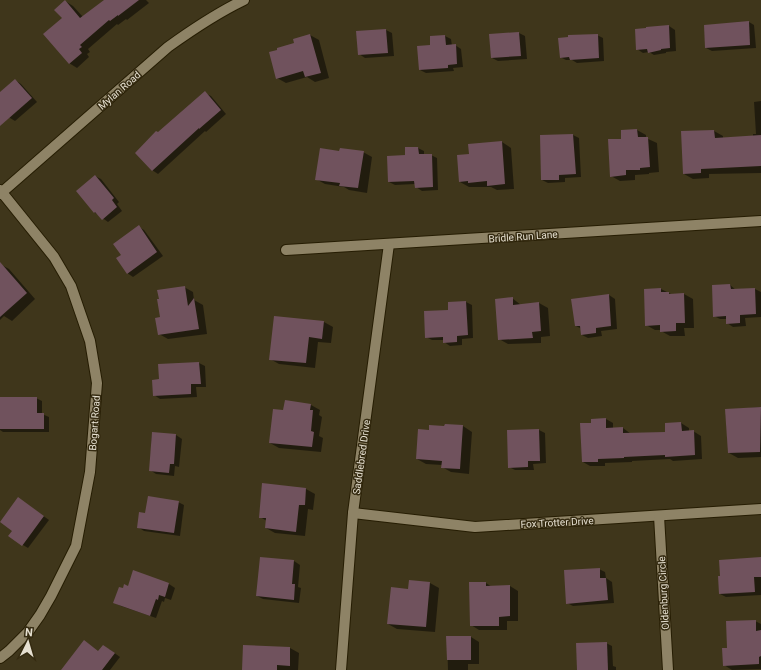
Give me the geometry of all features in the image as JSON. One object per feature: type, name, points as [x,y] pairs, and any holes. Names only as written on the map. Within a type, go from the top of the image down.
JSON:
[{"type":"street","name":"Mylan Road","points":[[1,192],[168,47],[220,11],[244,0]]},
{"type":"street","name":"Bogart Road","points":[[0,658],[28,632],[40,615],[76,546],[90,472],[97,383],[90,341],[71,286],[54,257],[1,192]]},
{"type":"street","name":"Bridle Run Lane","points":[[286,250],[761,221]]},
{"type":"street","name":"Saddlebred Drive","points":[[341,670],[353,513],[389,244]]},
{"type":"street","name":"Fox Trotter Drive","points":[[353,513],[475,527],[761,509]]},
{"type":"street","name":"Oldenburg Circle","points":[[658,516],[668,670]]},
{"type":"building","points":[[65,0],[80,18],[104,0],[139,0],[118,16],[110,21],[109,20],[80,45],[82,47],[79,49],[82,53],[69,64],[43,34],[62,18],[54,10]]},
{"type":"building","points":[[749,21],[750,45],[705,48],[704,25]]},
{"type":"building","points":[[669,25],[670,48],[648,53],[647,49],[636,50],[635,29]]},
{"type":"building","points":[[386,29],[388,53],[358,55],[356,31]]},
{"type":"building","points":[[519,32],[521,56],[491,58],[489,34]]},
{"type":"building","points":[[310,34],[321,73],[305,77],[303,71],[276,79],[269,52],[294,43],[293,39]]},
{"type":"building","points":[[598,34],[599,58],[570,60],[569,57],[560,58],[558,38],[568,37],[568,35]]},
{"type":"building","points":[[445,35],[446,45],[456,44],[457,64],[448,65],[448,68],[419,70],[417,46],[430,45],[430,36]]},
{"type":"building","points":[[15,79],[32,98],[0,126],[0,92]]},
{"type":"building","points":[[205,91],[221,110],[152,171],[135,153],[156,131],[158,132]]},
{"type":"building","points":[[637,129],[638,137],[648,137],[650,167],[640,168],[640,170],[626,170],[626,175],[610,177],[608,139],[621,139],[621,130]]},
{"type":"building","points":[[714,130],[715,138],[761,135],[761,166],[701,169],[701,173],[683,174],[681,131]]},
{"type":"building","points":[[573,134],[576,174],[559,175],[559,180],[541,180],[540,135]]},
{"type":"building","points":[[502,141],[505,184],[487,186],[487,181],[468,183],[468,181],[459,182],[457,155],[469,154],[468,144]]},
{"type":"building","points":[[405,147],[418,147],[419,154],[432,154],[433,187],[415,188],[414,181],[388,182],[387,156],[405,155]]},
{"type":"building","points":[[320,148],[339,151],[340,148],[364,151],[358,188],[339,186],[340,183],[315,180]]},
{"type":"building","points":[[95,175],[114,198],[112,200],[117,207],[102,220],[95,212],[94,213],[76,191]]},
{"type":"building","points":[[139,225],[157,252],[127,274],[116,258],[121,255],[113,244]]},
{"type":"building","points":[[0,262],[27,293],[0,317]]},
{"type":"building","points":[[730,284],[731,289],[755,288],[756,314],[740,315],[740,323],[726,324],[726,316],[713,317],[712,285]]},
{"type":"building","points":[[185,286],[188,306],[194,298],[199,329],[158,335],[155,318],[160,317],[157,290]]},
{"type":"building","points":[[661,288],[661,292],[669,292],[669,294],[684,293],[685,323],[676,323],[676,331],[660,332],[660,325],[645,326],[644,289]]},
{"type":"building","points":[[609,294],[611,326],[596,328],[596,333],[581,335],[580,326],[575,326],[571,299]]},
{"type":"building","points":[[513,297],[513,305],[539,302],[541,331],[532,332],[533,338],[498,340],[495,299]]},
{"type":"building","points":[[466,301],[468,335],[457,336],[457,342],[443,343],[443,337],[425,338],[424,311],[448,310],[448,302]]},
{"type":"building","points":[[274,316],[324,321],[322,339],[309,337],[306,363],[269,360]]},
{"type":"building","points":[[199,362],[201,384],[191,384],[191,394],[153,396],[152,380],[159,379],[158,364]]},
{"type":"building","points":[[0,397],[37,397],[37,413],[44,413],[44,429],[0,429]]},
{"type":"building","points":[[285,400],[311,404],[310,410],[313,410],[311,431],[314,432],[312,447],[269,443],[273,409],[283,410]]},
{"type":"building","points":[[761,407],[760,452],[728,453],[725,409]]},
{"type":"building","points":[[606,418],[606,428],[623,427],[623,433],[665,432],[665,423],[681,422],[682,431],[694,430],[695,455],[624,457],[598,459],[598,462],[582,462],[580,423],[591,423],[591,419]]},
{"type":"building","points":[[445,424],[463,425],[460,469],[441,468],[442,461],[416,459],[418,429],[429,430],[429,425],[444,426]]},
{"type":"building","points":[[539,429],[540,461],[528,461],[528,467],[508,468],[507,430]]},
{"type":"building","points":[[152,432],[176,434],[174,464],[170,464],[169,473],[149,471]]},
{"type":"building","points":[[262,483],[306,488],[305,505],[299,505],[296,532],[265,528],[266,518],[259,518]]},
{"type":"building","points":[[148,496],[179,501],[174,533],[137,528],[139,512],[145,513]]},
{"type":"building","points":[[18,497],[44,516],[22,546],[8,536],[12,531],[0,522]]},
{"type":"building","points":[[260,557],[294,560],[292,584],[295,584],[294,600],[256,596]]},
{"type":"building","points":[[761,557],[761,577],[754,577],[755,592],[719,594],[719,560]]},
{"type":"building","points":[[600,568],[600,578],[606,578],[608,600],[566,604],[564,570]]},
{"type":"building","points":[[133,570],[169,583],[165,597],[159,595],[150,616],[113,603],[119,587],[123,588],[124,584],[128,586]]},
{"type":"building","points":[[409,580],[430,582],[426,627],[387,624],[391,587],[408,589]]},
{"type":"building","points":[[469,582],[486,582],[486,586],[510,585],[510,616],[499,617],[499,626],[470,626]]},
{"type":"building","points":[[756,620],[756,631],[761,630],[761,656],[759,657],[759,664],[723,666],[722,648],[727,648],[726,621]]},
{"type":"building","points":[[446,636],[471,636],[471,660],[447,660]]},
{"type":"building","points":[[84,640],[98,651],[103,645],[115,653],[102,670],[61,670]]},
{"type":"building","points":[[607,642],[608,670],[577,670],[576,643]]},
{"type":"building","points":[[243,645],[290,647],[290,666],[277,665],[277,670],[242,670]]}]
